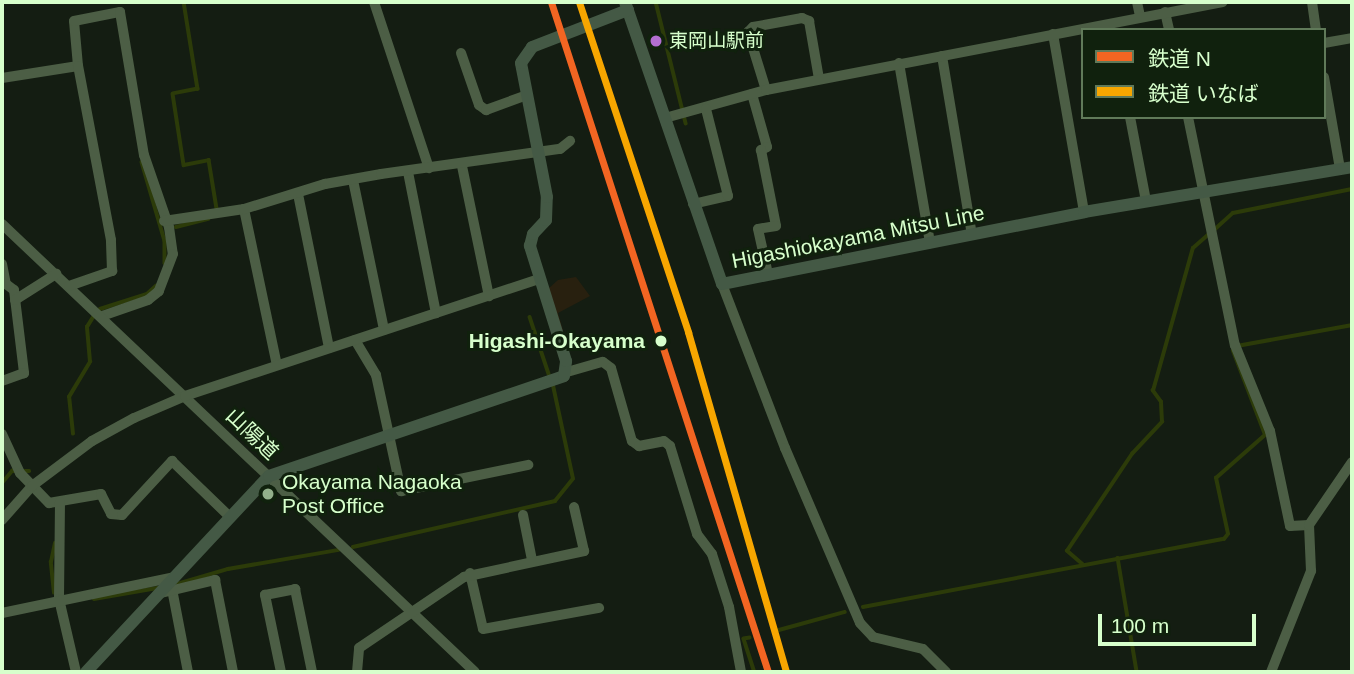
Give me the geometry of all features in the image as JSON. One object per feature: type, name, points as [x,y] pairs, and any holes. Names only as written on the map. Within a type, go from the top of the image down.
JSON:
[{"type":"main road","name":"Higashiokayama Mitsu Line","points":[[567,372],[538,279],[530,242],[547,214],[539,153],[521,63],[532,47],[627,6],[722,284],[1084,212],[1346,168]]},
{"type":"main road","points":[[86,672],[269,476],[559,380],[567,372]]},
{"type":"street","points":[[374,2],[429,169]]},
{"type":"street","points":[[1137,2],[1140,16]]},
{"type":"street","points":[[1113,26],[1140,16],[1223,2]]},
{"type":"street","points":[[1312,2],[1317,28]]},
{"type":"street","points":[[1165,12],[1169,28]]},
{"type":"street","points":[[69,286],[111,271],[111,240],[79,66],[74,21],[115,13],[144,155],[173,254],[159,291],[148,300],[102,316]]},
{"type":"street","points":[[766,90],[748,32],[753,27],[802,18],[809,21],[819,79]]},
{"type":"street","points":[[665,118],[706,109],[766,90],[1081,30]]},
{"type":"street","points":[[1053,34],[1084,212]]},
{"type":"street","points":[[1326,43],[1352,38]]},
{"type":"street","points":[[461,53],[478,105],[486,110],[527,95]]},
{"type":"street","points":[[942,55],[972,235]]},
{"type":"street","points":[[899,64],[930,243]]},
{"type":"street","points":[[2,78],[79,66]]},
{"type":"street","points":[[1326,85],[1346,168]]},
{"type":"street","points":[[751,94],[767,146],[761,150],[776,226],[758,229],[768,274]]},
{"type":"street","points":[[693,204],[728,196],[706,109]]},
{"type":"street","points":[[1130,119],[1146,201]]},
{"type":"street","points":[[1188,119],[1236,348],[1270,431],[1290,526],[1309,525]]},
{"type":"street","points":[[164,220],[244,209],[354,180],[462,166],[560,149],[570,141]]},
{"type":"street","points":[[462,166],[489,296]]},
{"type":"street","points":[[408,172],[436,313]]},
{"type":"street","points":[[354,180],[384,330]]},
{"type":"street","points":[[298,194],[329,348]]},
{"type":"street","points":[[244,209],[276,365]]},
{"type":"street","name":"山陽道","points":[[2,224],[475,672]]},
{"type":"street","points":[[2,264],[4,284],[14,290],[24,373],[2,381]]},
{"type":"street","points":[[15,300],[56,274]]},
{"type":"street","points":[[2,520],[32,486],[92,441],[185,396],[538,279]]},
{"type":"street","points":[[722,284],[785,448],[866,632],[923,649],[946,672]]},
{"type":"street","points":[[355,340],[376,375],[401,491],[528,465]]},
{"type":"street","points":[[567,372],[603,362],[611,368],[632,441],[639,446],[664,441],[670,446],[697,534],[712,554],[729,607],[741,672]]},
{"type":"street","points":[[2,434],[19,469],[41,499],[60,502],[101,494],[111,514],[122,514],[172,461],[229,516]]},
{"type":"street","points":[[1271,672],[1311,572],[1309,525],[1352,462]]},
{"type":"street","points":[[60,502],[59,599],[76,672]]},
{"type":"street","points":[[358,672],[359,648],[467,575],[584,551],[574,507]]},
{"type":"street","points":[[523,515],[532,561]]},
{"type":"street","points":[[467,575],[483,628],[599,608]]},
{"type":"street","points":[[2,613],[59,599],[215,580],[233,672]]},
{"type":"street","points":[[168,587],[188,672]]},
{"type":"street","points":[[281,672],[265,595],[295,589],[312,672]]},
{"type":"shaded area","points":[[576,277],[590,296],[558,313],[567,344],[548,289],[558,280]]},
{"type":"waterway","points":[[184,2],[198,89],[173,94],[184,165],[209,160],[217,209]]},
{"type":"waterway","points":[[656,2],[686,123]]},
{"type":"waterway","points":[[142,162],[165,241],[165,263]]},
{"type":"waterway","points":[[1214,230],[1233,213],[1352,189]]},
{"type":"waterway","points":[[176,227],[208,219]]},
{"type":"waterway","points":[[1083,565],[1067,551],[1132,454],[1162,422],[1161,402],[1153,391],[1193,248],[1209,234]]},
{"type":"waterway","points":[[100,309],[147,294],[156,286]]},
{"type":"waterway","points":[[73,434],[69,397],[90,362],[87,327],[94,316]]},
{"type":"waterway","points":[[530,317],[549,374]]},
{"type":"waterway","points":[[1237,346],[1352,325]]},
{"type":"waterway","points":[[863,607],[1224,539],[1228,534],[1216,478],[1265,435],[1233,351]]},
{"type":"waterway","points":[[353,547],[555,501],[573,479],[553,386]]},
{"type":"waterway","points":[[2,483],[12,471],[29,471]]},
{"type":"waterway","points":[[54,593],[51,562],[55,543]]},
{"type":"waterway","points":[[177,584],[228,569],[338,550]]},
{"type":"waterway","points":[[1118,558],[1137,672]]},
{"type":"waterway","points":[[94,599],[157,588]]},
{"type":"waterway","points":[[779,630],[845,612]]},
{"type":"waterway","points":[[750,638],[744,639],[755,672]]},
{"type":"rail line","name":"N","points":[[551,2],[768,672]]},
{"type":"rail line","name":"いなば","points":[[579,2],[688,332],[786,672]]},
{"type":"place","name":"東岡山駅前","points":[[656,41]]},
{"type":"place","name":"Higashi-Okayama","points":[[661,341]]},
{"type":"place","name":"Okayama Nagaoka Post Office","points":[[268,494]]}]
